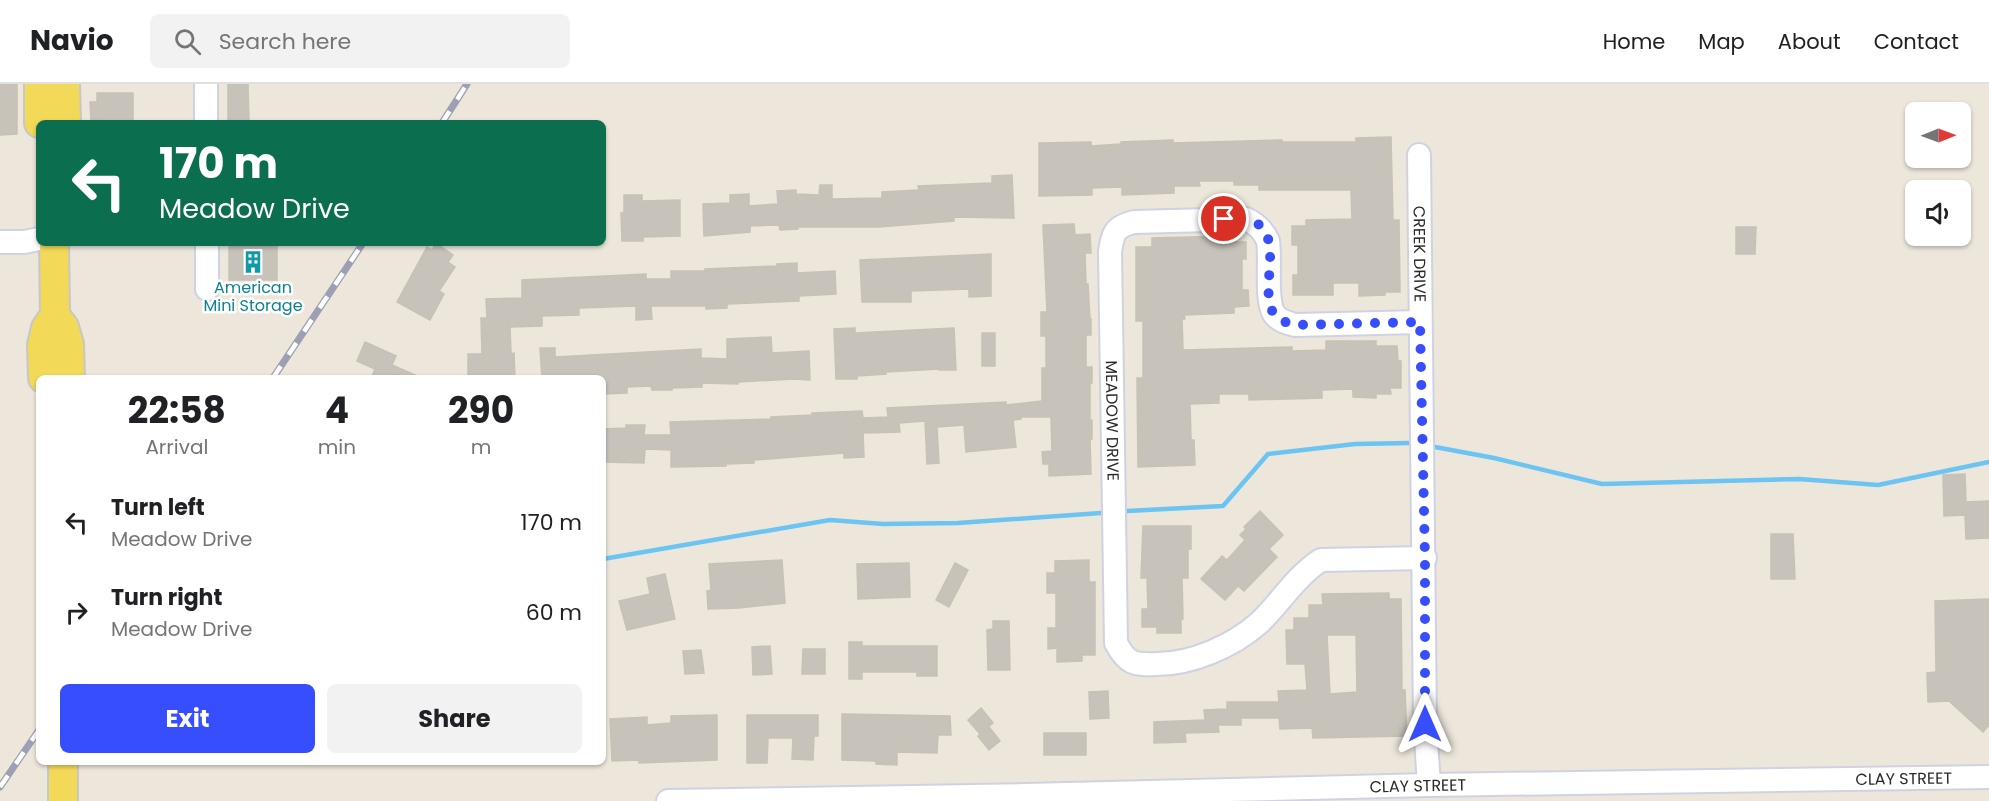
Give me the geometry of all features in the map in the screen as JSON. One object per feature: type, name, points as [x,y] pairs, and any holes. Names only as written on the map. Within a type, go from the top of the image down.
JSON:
[{"type":"main road","points":[[39,84],[39,120]]},
{"type":"main road","points":[[65,84],[66,120]]},
{"type":"main road","points":[[43,375],[42,345],[46,328],[55,315],[54,246]]},
{"type":"main road","points":[[55,315],[64,327],[69,344],[70,375]]},
{"type":"main road","points":[[63,765],[63,801]]},
{"type":"street","points":[[206,84],[206,120]]},
{"type":"street","name":"CREEK DRIVE","points":[[1419,155],[1425,724],[1429,785]]},
{"type":"street","name":"MEADOW DRIVE","points":[[1420,322],[1295,325],[1284,322],[1274,314],[1270,299],[1268,241],[1257,224],[1246,219],[1134,222],[1117,229],[1112,236],[1110,252],[1116,643],[1121,653],[1130,662],[1141,665],[1164,664],[1199,656],[1227,646],[1244,635],[1309,568],[1321,560],[1425,558]]},
{"type":"street","points":[[0,242],[24,242],[36,239]]},
{"type":"street","points":[[207,246],[207,289]]},
{"type":"street","name":"CLAY STREET","points":[[668,801],[1026,795],[1354,794],[1429,785],[1500,792],[1989,777]]},
{"type":"building","points":[[0,84],[17,84],[17,134],[0,135]]},
{"type":"building","points":[[228,84],[248,84],[249,120],[228,120]]},
{"type":"building","points":[[97,93],[133,93],[133,120],[91,120],[90,102],[97,102]]},
{"type":"building","points":[[1391,137],[1393,220],[1399,220],[1400,292],[1385,292],[1385,295],[1359,296],[1359,283],[1333,283],[1333,295],[1293,295],[1293,275],[1298,275],[1298,245],[1292,245],[1292,226],[1306,226],[1306,220],[1352,219],[1351,190],[1259,190],[1259,185],[1234,185],[1234,181],[1199,181],[1200,186],[1174,186],[1174,193],[1122,195],[1122,187],[1092,188],[1092,195],[1039,196],[1039,143],[1091,142],[1091,146],[1121,144],[1121,142],[1173,140],[1173,143],[1282,140],[1282,142],[1356,142],[1356,138]]},
{"type":"building","points":[[1012,175],[1014,218],[954,217],[954,221],[879,227],[798,227],[798,229],[780,230],[779,225],[750,226],[750,232],[704,236],[703,204],[730,203],[730,195],[749,194],[749,206],[778,204],[777,191],[796,190],[796,194],[819,195],[820,185],[832,185],[832,199],[882,198],[882,192],[919,190],[918,186],[992,183],[992,176]]},
{"type":"building","points":[[624,195],[642,195],[642,201],[680,200],[680,236],[643,237],[643,241],[622,241],[621,213],[624,213]]},
{"type":"building","points":[[1074,224],[1075,235],[1090,234],[1091,253],[1085,253],[1086,284],[1088,284],[1091,319],[1091,335],[1086,335],[1086,367],[1092,367],[1092,383],[1090,383],[1091,474],[1049,476],[1049,464],[1043,464],[1042,452],[1052,451],[1051,417],[1021,417],[1021,419],[1013,420],[1016,447],[966,452],[964,425],[937,427],[939,463],[927,464],[925,421],[899,423],[900,432],[863,433],[864,457],[844,458],[844,453],[754,460],[754,463],[726,464],[726,466],[671,467],[671,450],[645,449],[644,463],[606,462],[606,429],[626,428],[626,425],[645,425],[644,435],[671,435],[670,422],[771,419],[771,417],[812,415],[812,413],[862,411],[863,418],[888,417],[887,408],[1006,402],[1006,405],[1042,401],[1042,368],[1046,368],[1046,336],[1041,336],[1041,312],[1047,312],[1043,225]]},
{"type":"building","points":[[1736,227],[1756,227],[1755,254],[1736,254]]},
{"type":"building","points":[[1232,236],[1232,242],[1246,242],[1246,259],[1242,259],[1242,290],[1248,290],[1249,306],[1234,307],[1234,313],[1184,315],[1185,319],[1182,319],[1183,350],[1292,347],[1292,351],[1326,350],[1326,341],[1376,341],[1376,346],[1397,346],[1398,361],[1401,361],[1401,388],[1390,388],[1391,394],[1376,394],[1376,398],[1353,397],[1353,389],[1322,390],[1322,398],[1249,400],[1249,394],[1219,394],[1219,403],[1190,404],[1191,440],[1194,440],[1195,465],[1138,467],[1137,378],[1143,378],[1143,321],[1136,321],[1136,247],[1152,247],[1152,238]]},
{"type":"building","name":"American Mini Storage","points":[[229,246],[277,246],[277,280],[229,280]]},
{"type":"building","points":[[434,246],[440,246],[453,255],[448,262],[455,267],[439,291],[444,294],[430,320],[397,302],[427,247],[432,250]]},
{"type":"building","points":[[991,254],[991,296],[969,297],[969,289],[911,291],[911,302],[862,302],[860,260]]},
{"type":"building","points":[[797,263],[797,273],[835,271],[836,294],[799,296],[799,301],[727,304],[727,308],[651,306],[652,319],[636,320],[636,306],[579,308],[579,315],[542,316],[542,326],[510,327],[515,375],[468,375],[468,354],[482,354],[481,318],[487,318],[486,299],[522,298],[522,280],[646,274],[646,279],[671,279],[671,271],[705,271],[705,269],[777,266],[777,264]]},
{"type":"building","points":[[855,328],[855,333],[954,328],[956,370],[886,372],[886,374],[857,376],[857,379],[836,379],[834,329]]},
{"type":"building","points":[[982,333],[995,333],[995,366],[982,366]]},
{"type":"building","points":[[771,337],[772,353],[809,351],[810,380],[738,382],[738,384],[702,383],[702,387],[672,388],[672,390],[652,390],[651,386],[627,387],[627,393],[606,394],[606,375],[542,375],[540,348],[555,348],[555,357],[701,349],[701,358],[727,359],[727,339]]},
{"type":"building","points":[[365,342],[396,356],[392,365],[415,375],[372,375],[375,369],[357,361]]},
{"type":"building","points":[[1965,474],[1966,502],[1989,501],[1989,538],[1966,539],[1965,515],[1944,516],[1943,475]]},
{"type":"building","points":[[1260,511],[1283,535],[1269,549],[1277,557],[1244,591],[1238,586],[1225,600],[1201,579],[1222,556],[1227,560],[1245,540],[1240,535],[1246,529],[1244,527]]},
{"type":"building","points":[[1143,526],[1191,526],[1188,578],[1182,578],[1181,633],[1157,633],[1157,627],[1142,627],[1142,609],[1148,609],[1147,578],[1141,578]]},
{"type":"building","points":[[1771,534],[1793,534],[1795,579],[1771,579]]},
{"type":"building","points":[[782,560],[785,603],[708,609],[707,591],[711,590],[709,564]]},
{"type":"building","points":[[1089,560],[1089,582],[1095,582],[1095,655],[1082,655],[1082,661],[1057,662],[1057,648],[1048,649],[1048,628],[1056,628],[1056,593],[1047,593],[1047,573],[1055,573],[1055,561]]},
{"type":"building","points":[[909,563],[910,597],[858,599],[857,564]]},
{"type":"building","points":[[955,563],[968,570],[949,607],[936,600]]},
{"type":"building","points":[[665,574],[675,619],[627,630],[619,601],[650,594],[647,578]]},
{"type":"building","points":[[1389,593],[1389,599],[1401,599],[1402,690],[1405,690],[1407,736],[1313,738],[1312,728],[1280,729],[1279,718],[1241,718],[1241,725],[1218,725],[1219,732],[1185,733],[1186,742],[1154,743],[1154,722],[1205,720],[1204,710],[1227,709],[1227,702],[1279,702],[1278,691],[1307,690],[1305,664],[1287,664],[1286,630],[1294,630],[1294,618],[1309,618],[1309,605],[1323,605],[1322,594]],"holes":[[[1327,635],[1356,635],[1357,692],[1330,694]]]},
{"type":"building","points":[[1989,599],[1989,725],[1983,732],[1949,701],[1928,702],[1927,673],[1936,672],[1935,601]]},
{"type":"building","points":[[993,621],[1009,621],[1010,670],[988,670],[987,630],[993,629]]},
{"type":"building","points":[[849,642],[862,642],[862,646],[937,646],[937,676],[917,676],[917,672],[862,672],[862,679],[849,679]]},
{"type":"building","points":[[770,646],[772,674],[753,675],[752,647]]},
{"type":"building","points":[[803,649],[825,649],[825,674],[802,674]]},
{"type":"building","points":[[701,650],[704,673],[685,674],[683,651]]},
{"type":"building","points":[[1108,691],[1109,718],[1090,719],[1089,692]]},
{"type":"building","points":[[981,708],[993,723],[980,734],[968,720]]},
{"type":"building","points":[[842,714],[950,716],[951,735],[938,735],[937,753],[897,752],[897,765],[876,764],[876,761],[842,760]]},
{"type":"building","points":[[717,715],[717,760],[639,763],[639,760],[612,761],[610,719],[647,717],[647,725],[671,723],[671,716]]},
{"type":"building","points":[[747,715],[818,715],[818,736],[814,736],[813,760],[792,759],[793,738],[768,738],[767,763],[747,763]]},
{"type":"building","points":[[989,727],[1000,741],[989,750],[978,736]]},
{"type":"building","points":[[1044,733],[1086,733],[1086,755],[1044,755]]},
{"type":"waterway","points":[[1127,511],[1223,506],[1268,454],[1355,444],[1410,443]]},
{"type":"waterway","points":[[1435,447],[1494,458],[1602,484],[1799,479],[1878,485],[1989,462]]},
{"type":"waterway","points":[[606,558],[830,520],[883,524],[958,523],[1101,513]]},
{"type":"railway","points":[[444,120],[467,84]]},
{"type":"railway","points":[[275,375],[361,246]]},
{"type":"railway","points":[[0,787],[36,734]]},
{"type":"place","name":"American Mini Storage","points":[[253,262]]},
{"type":"route","points":[[1224,219],[1246,219],[1257,224],[1264,232],[1270,254],[1270,299],[1274,314],[1284,322],[1295,325],[1420,322],[1425,558],[1425,724]]}]
